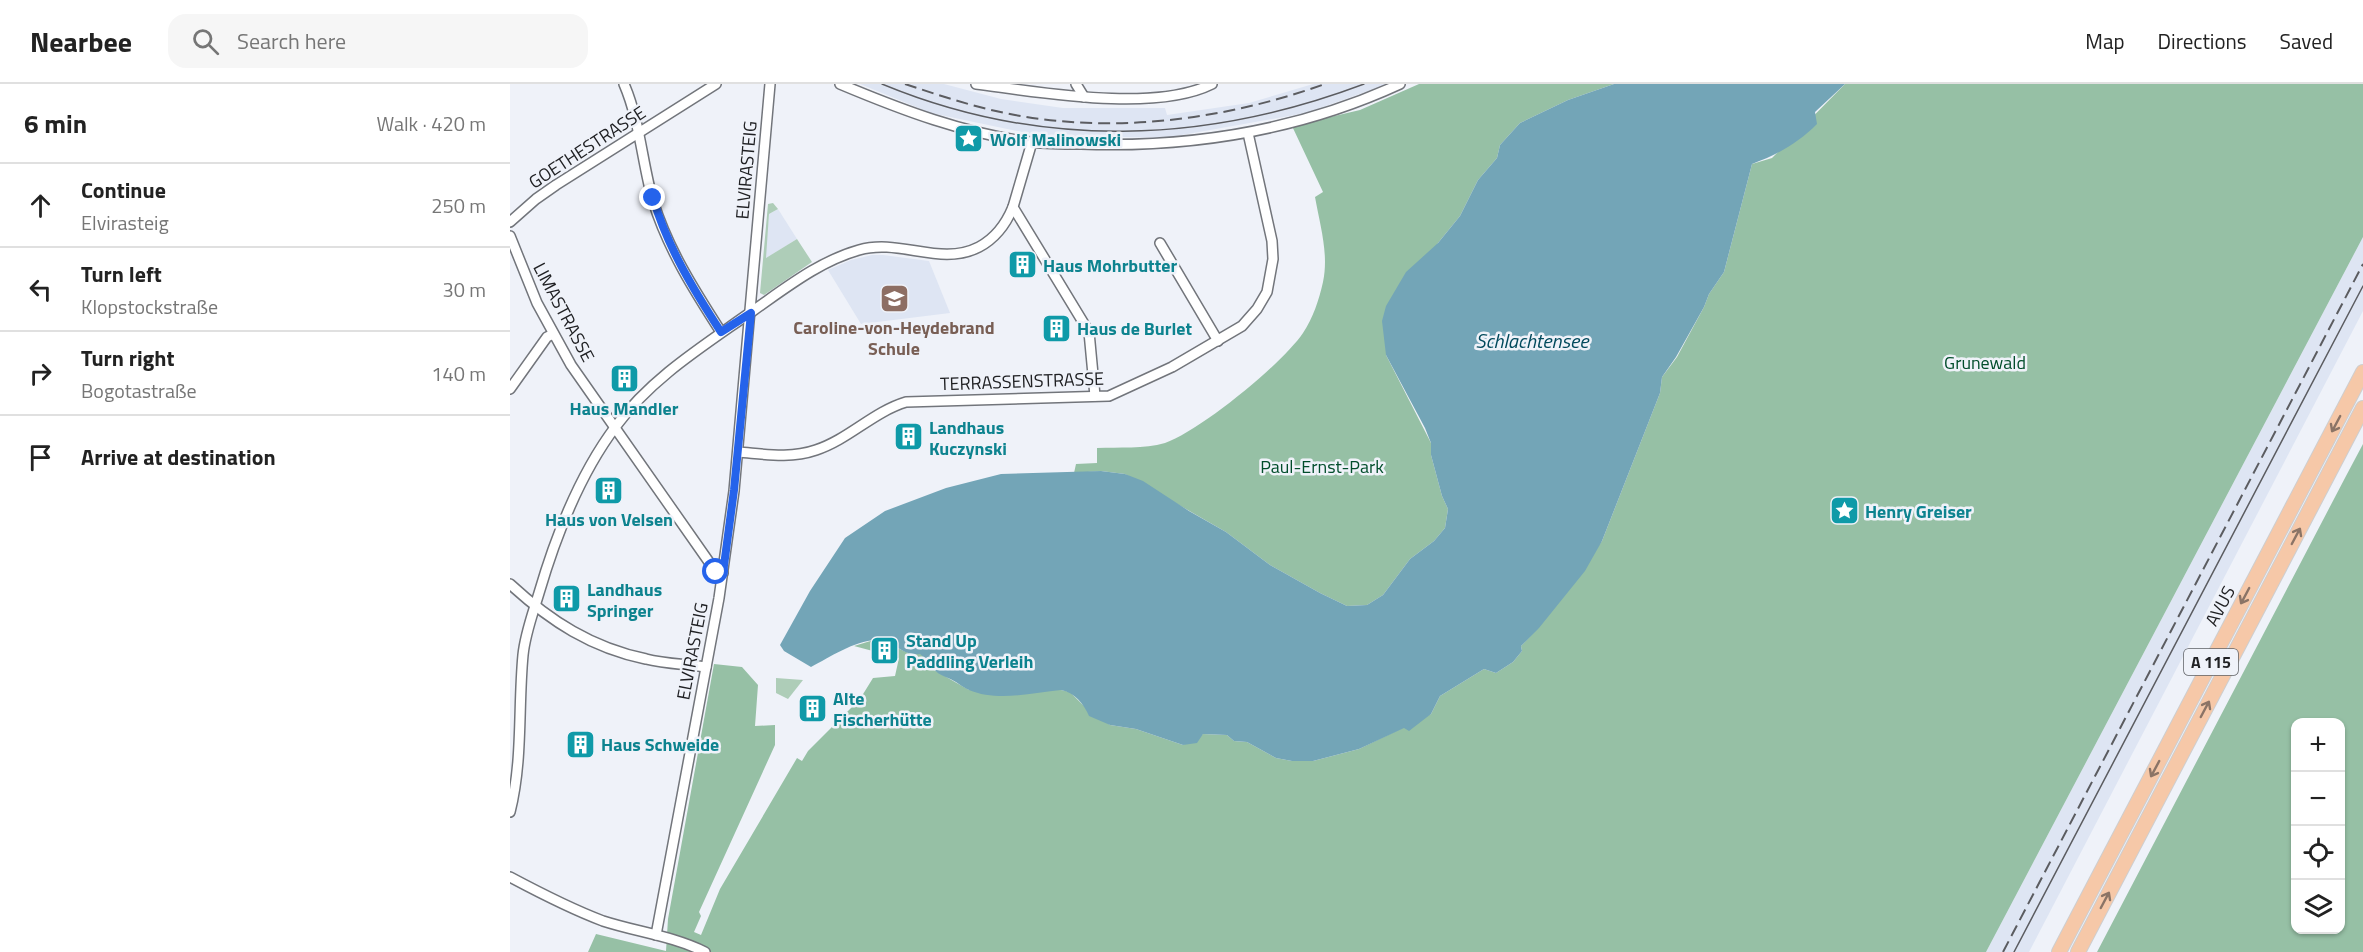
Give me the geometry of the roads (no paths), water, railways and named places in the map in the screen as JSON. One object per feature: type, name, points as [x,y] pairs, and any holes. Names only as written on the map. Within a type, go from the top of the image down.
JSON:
[{"type":"highway","name":"AVUS","points":[[2059,952],[2363,372]]},
{"type":"highway","name":"AVUS","points":[[2078,952],[2363,408]]},
{"type":"street","points":[[624,84],[639,133],[653,198],[668,243],[721,332]]},
{"type":"street","name":"GOETHESTRASSE","points":[[510,222],[536,199],[716,84]]},
{"type":"street","name":"ELVIRASTEIG","points":[[656,935],[723,573],[738,452],[770,84]]},
{"type":"street","points":[[840,84],[946,124],[1032,142],[1123,146],[1172,143],[1248,133],[1312,118],[1372,97],[1400,84]]},
{"type":"street","points":[[976,84],[1084,97],[1149,97],[1197,91],[1207,85]]},
{"type":"street","points":[[1076,84],[1084,97]]},
{"type":"street","name":"TERRASSENSTRASSE","points":[[738,452],[780,455],[816,450],[837,441],[892,406],[906,402],[1095,396],[1120,392],[1172,368],[1242,326],[1257,309],[1267,292],[1274,259],[1248,133]]},
{"type":"street","points":[[510,812],[516,788],[519,754],[524,652],[535,607],[548,562],[567,514],[589,468],[615,426],[652,386],[721,332],[818,267],[861,249],[898,248],[938,255],[955,255],[970,252],[985,244],[999,232],[1008,220],[1032,142]]},
{"type":"street","points":[[1013,207],[1089,332],[1095,396]]},
{"type":"street","name":"LIMASTRASSE","points":[[510,236],[526,280],[553,334],[581,380],[716,572],[723,573]]},
{"type":"street","points":[[1160,243],[1218,341]]},
{"type":"street","points":[[510,389],[548,337],[553,334]]},
{"type":"street","points":[[510,584],[535,607],[587,640],[647,660],[705,667]]},
{"type":"street","points":[[510,877],[545,896],[603,921],[683,942],[705,952]]},
{"type":"water","name":"Schlachtensee","points":[[1614,84],[1845,84],[1815,112],[1817,124],[1810,131],[1787,148],[1752,164],[1724,272],[1709,294],[1676,357],[1662,377],[1660,393],[1602,541],[1585,571],[1539,628],[1521,646],[1522,651],[1513,662],[1496,673],[1484,669],[1440,696],[1431,714],[1409,731],[1404,728],[1359,749],[1313,761],[1292,761],[1276,758],[1247,742],[1234,741],[1227,735],[1203,734],[1197,743],[1183,745],[1136,729],[1110,725],[1089,716],[1078,699],[1061,690],[1015,696],[980,694],[966,689],[939,673],[934,669],[930,660],[920,654],[908,653],[882,640],[851,646],[811,667],[784,651],[780,645],[810,591],[845,538],[885,511],[946,488],[1001,474],[1101,471],[1125,474],[1143,481],[1226,532],[1270,565],[1347,606],[1367,605],[1383,595],[1410,559],[1434,541],[1445,528],[1448,509],[1442,496],[1431,455],[1431,443],[1425,428],[1386,355],[1382,321],[1386,306],[1406,272],[1438,243],[1460,216],[1478,180],[1497,158],[1500,145],[1520,123],[1568,100]]},
{"type":"tram line","points":[[882,84],[942,105],[1002,120],[1062,129],[1123,131],[1184,128],[1244,119],[1304,104],[1364,84]]},
{"type":"tram line","points":[[2014,952],[2363,286]]},
{"type":"railway","points":[[905,84],[1015,115],[1054,121],[1093,123],[1133,123],[1211,114],[1250,106],[1325,84]]},
{"type":"railway","points":[[2003,952],[2363,264]]},
{"type":"place","name":"Wolf Malinowski","points":[[969,139]]},
{"type":"place","name":"Haus Mohrbutter","points":[[1022,265]]},
{"type":"place","name":"Caroline-von-Heydebrand Schule","points":[[894,298]]},
{"type":"place","name":"Haus de Burlet","points":[[1056,328]]},
{"type":"place","name":"Haus Mandler","points":[[624,379]]},
{"type":"place","name":"Landhaus Kuczynski","points":[[908,437]]},
{"type":"place","name":"Haus von Velsen","points":[[609,490]]},
{"type":"place","name":"Henry Greiser","points":[[1844,511]]},
{"type":"place","name":"Landhaus Springer","points":[[566,599]]},
{"type":"place","name":"Stand Up Paddling Verleih","points":[[885,650]]},
{"type":"place","name":"Alte Fischerhütte","points":[[812,708]]},
{"type":"place","name":"Haus Schweide","points":[[580,744]]},
{"type":"park label","name":"Grunewald","points":[[1985,362]]},
{"type":"park label","name":"Paul-Ernst-Park","points":[[1322,466]]}]
